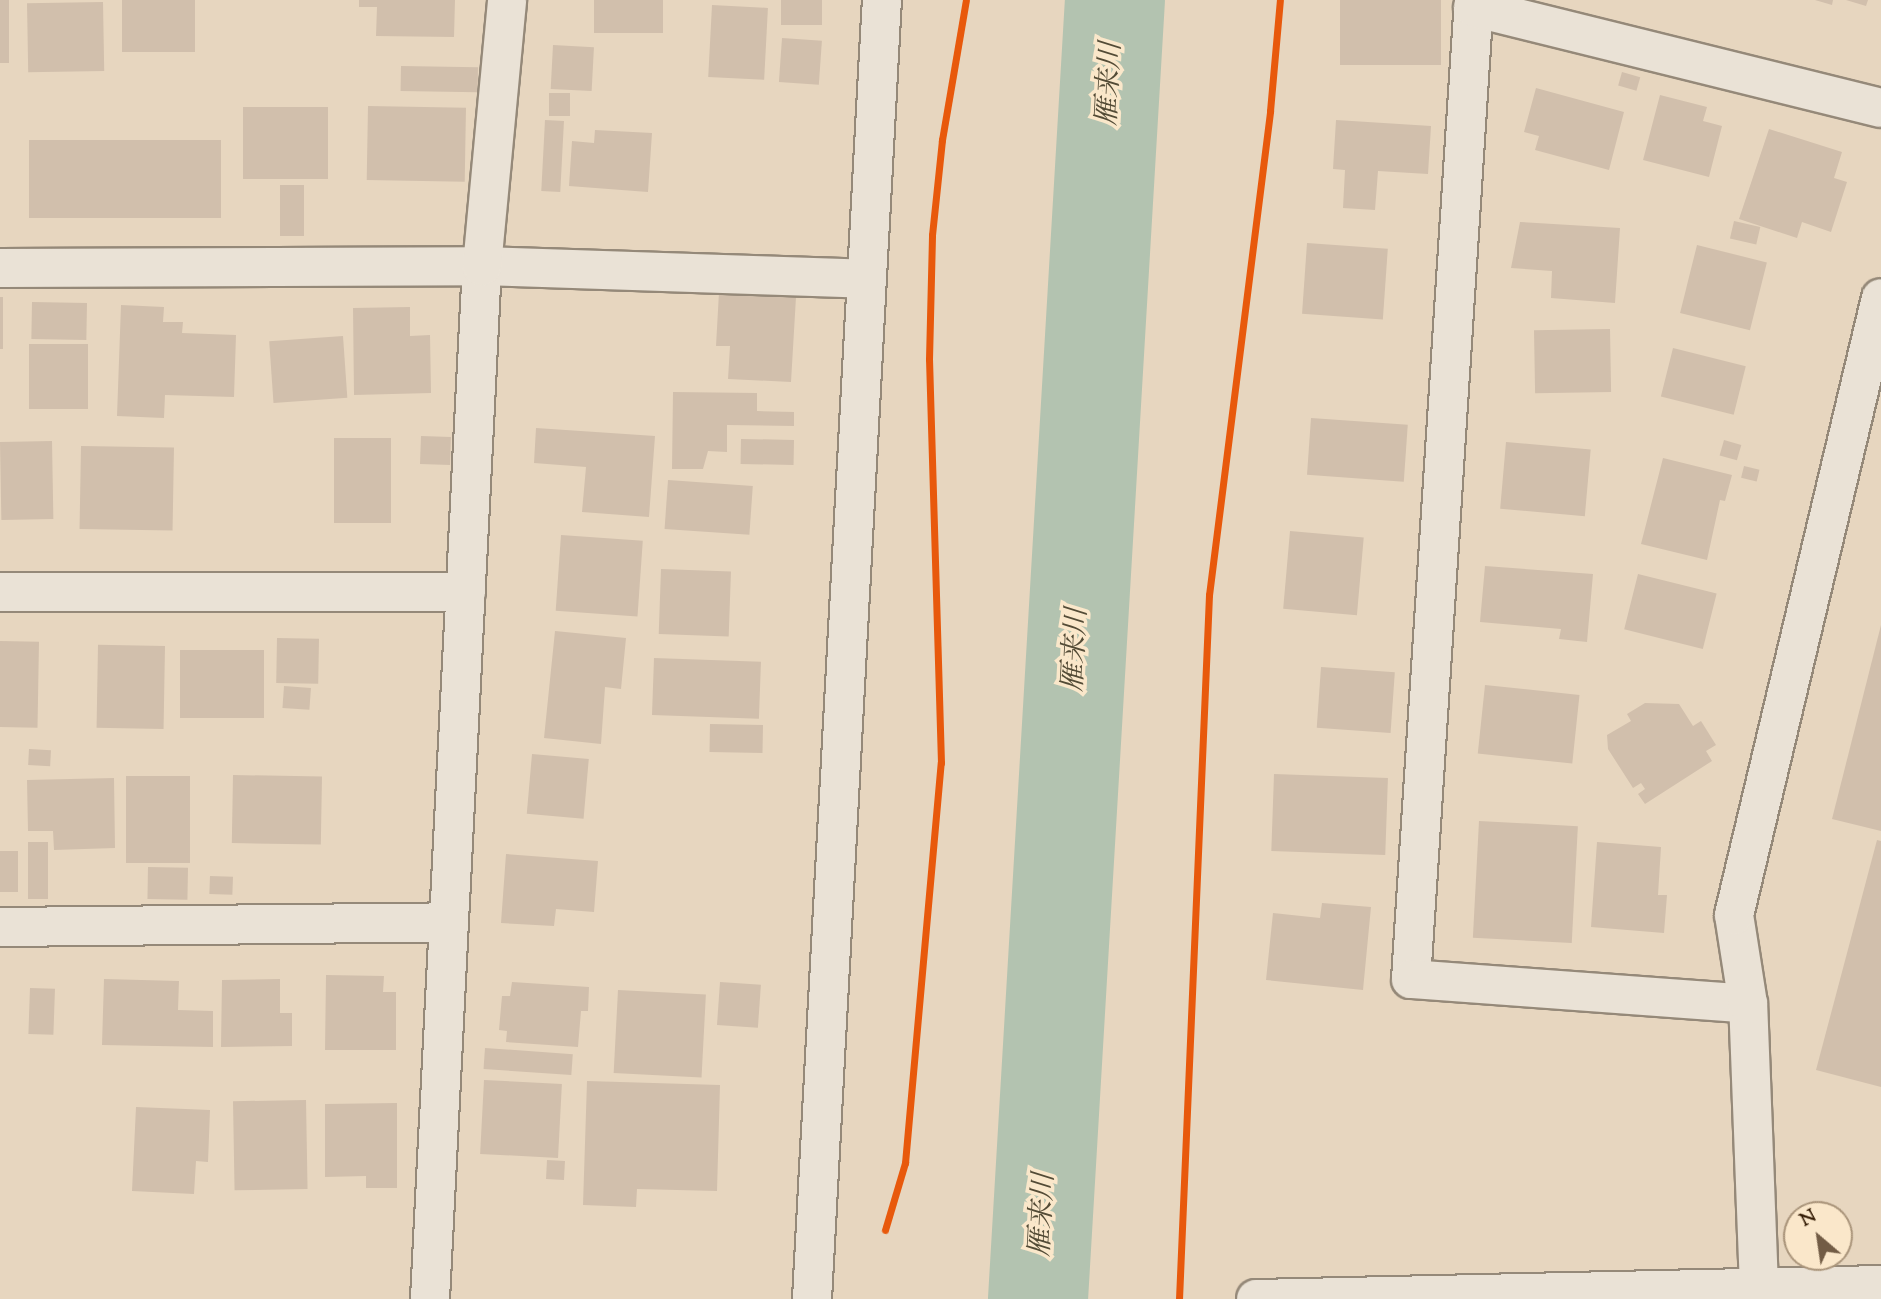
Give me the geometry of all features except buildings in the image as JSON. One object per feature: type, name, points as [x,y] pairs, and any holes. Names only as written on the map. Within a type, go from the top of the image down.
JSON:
[{"type":"street","points":[[430,1299],[482,266],[507,0]]},
{"type":"street","points":[[812,1299],[882,0]]},
{"type":"street","points":[[1748,1004],[1411,979],[1473,3],[1881,108]]},
{"type":"street","points":[[0,268],[482,266],[866,279]]},
{"type":"street","points":[[1759,1287],[1748,1004],[1734,915],[1881,298]]},
{"type":"street","points":[[0,592],[466,592]]},
{"type":"street","points":[[0,927],[449,922]]},
{"type":"street","points":[[1256,1299],[1881,1285]]},
{"type":"waterway","name":"雁来川","points":[[1038,1299],[1115,0]]},
{"type":"cycle path","points":[[885,1230],[905,1163],[941,763],[929,359],[932,235],[942,140],[966,0]]},
{"type":"cycle path","points":[[1179,1299],[1209,595],[1270,111],[1280,0]]}]
